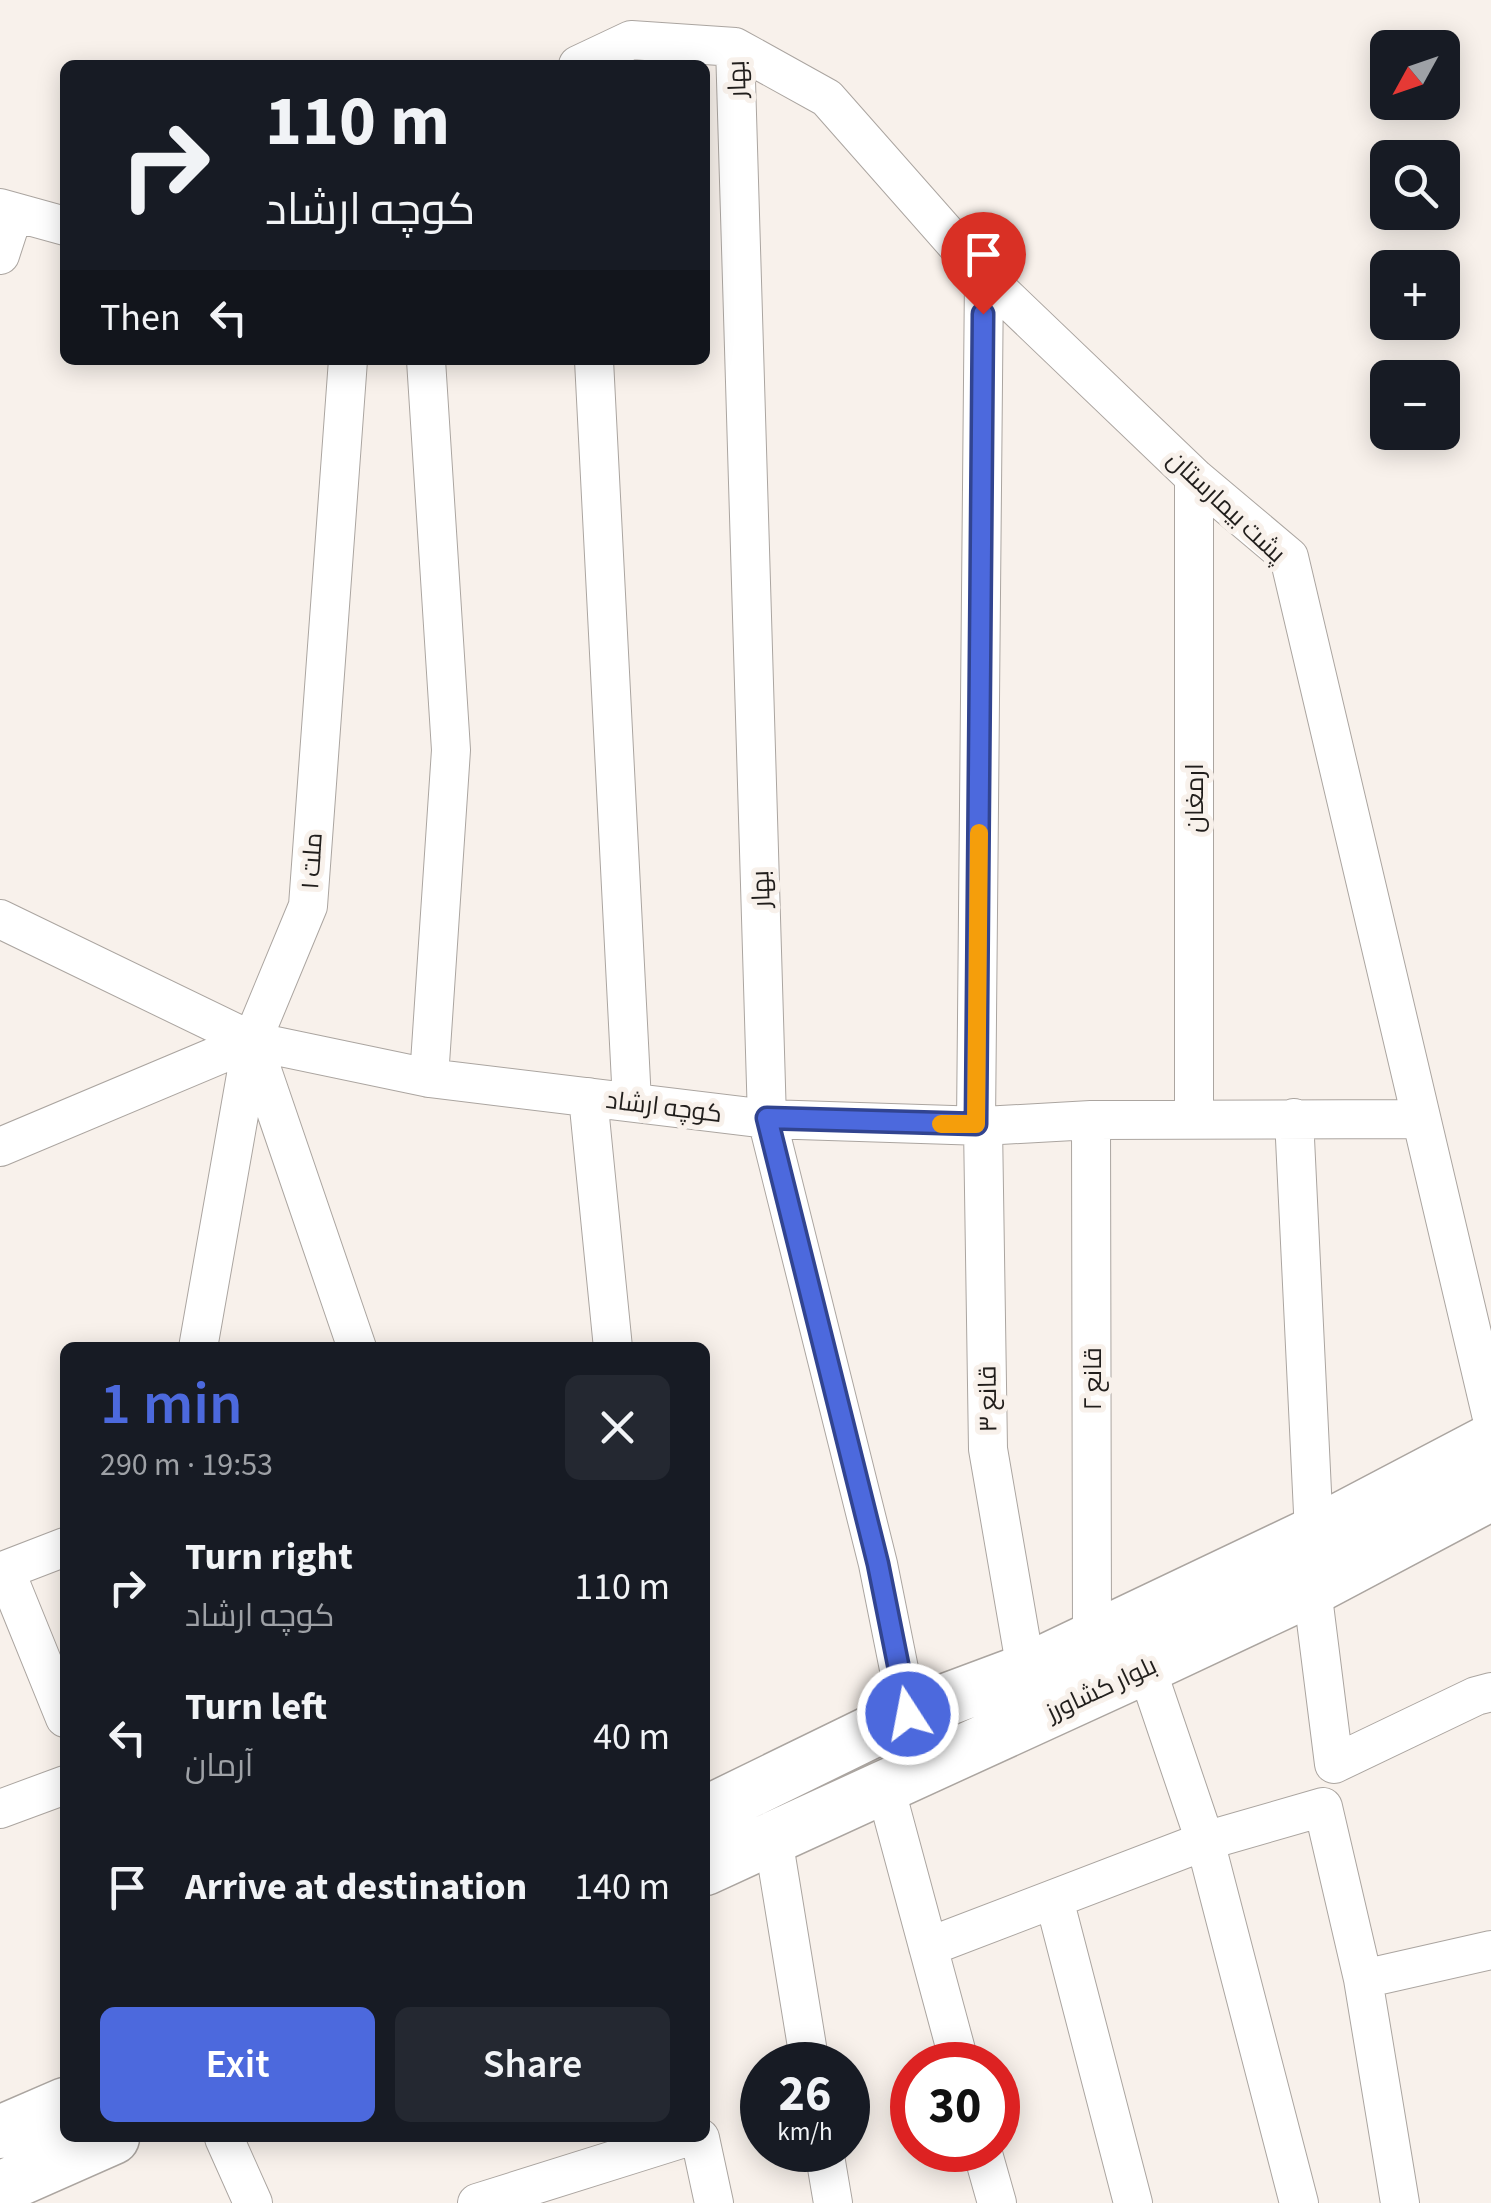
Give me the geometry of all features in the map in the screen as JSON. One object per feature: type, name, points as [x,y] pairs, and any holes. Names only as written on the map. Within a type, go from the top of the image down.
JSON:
[{"type":"main road","name":"بلوار کشاورز","points":[[710,1811],[908,1714],[1026,1670],[1314,1533],[1491,1440]]},
{"type":"main road","name":"بلوار کشاورز","points":[[710,1867],[1312,1589],[1491,1494]]},
{"type":"main road","points":[[0,2132],[60,2106]]},
{"type":"main road","points":[[0,2188],[104,2142]]},
{"type":"street","name":"پشت بیمارستان","points":[[589,60],[631,40],[736,48],[827,98],[984,276],[1194,477],[1289,557],[1491,1414]]},
{"type":"street","name":"بهار","points":[[736,48],[767,1118],[878,1564],[908,1714]]},
{"type":"street","points":[[0,255],[7,210],[60,225]]},
{"type":"street","name":"قانع ۳","points":[[984,276],[979,1125],[988,1450],[1026,1670]]},
{"type":"street","name":"ملت ۱","points":[[199,1342],[252,1041],[308,906],[348,365]]},
{"type":"street","points":[[426,365],[451,750],[429,1078]]},
{"type":"street","points":[[594,365],[632,1102]]},
{"type":"street","name":"ارمغان","points":[[1194,477],[1194,1119]]},
{"type":"street","name":"کوچه ارشاد","points":[[0,919],[252,1041],[429,1078],[767,1118],[979,1125],[1091,1120],[1421,1118]]},
{"type":"street","points":[[0,1147],[252,1041],[354,1342]]},
{"type":"street","points":[[588,1097],[612,1342]]},
{"type":"street","points":[[1294,1118],[1314,1533]]},
{"type":"street","name":"قانع ۲","points":[[1091,1120],[1092,1638]]},
{"type":"street","points":[[60,1549],[2,1571],[60,1706]]},
{"type":"street","points":[[1312,1589],[1334,1764],[1491,1692]]},
{"type":"street","points":[[1146,1667],[1205,1841],[1299,2203]]},
{"type":"street","points":[[0,1810],[60,1787]]},
{"type":"street","points":[[885,1787],[954,2042]]},
{"type":"street","points":[[928,1947],[1205,1841],[1323,1807],[1363,1979],[1400,2203]]},
{"type":"street","points":[[773,1838],[806,2042]]},
{"type":"street","points":[[1054,1899],[1133,2203]]},
{"type":"street","points":[[1363,1979],[1491,1950]]},
{"type":"street","points":[[226,2142],[253,2203]]},
{"type":"street","points":[[477,2203],[671,2142]]},
{"type":"street","points":[[701,2142],[714,2203]]},
{"type":"street","points":[[827,2172],[832,2203]]},
{"type":"street","points":[[988,2172],[996,2203]]},
{"type":"slow traffic","points":[[941,1124],[976,1124],[979,833]]},
{"type":"route","points":[[908,1714],[878,1564],[767,1118],[976,1124],[983,314]]}]
